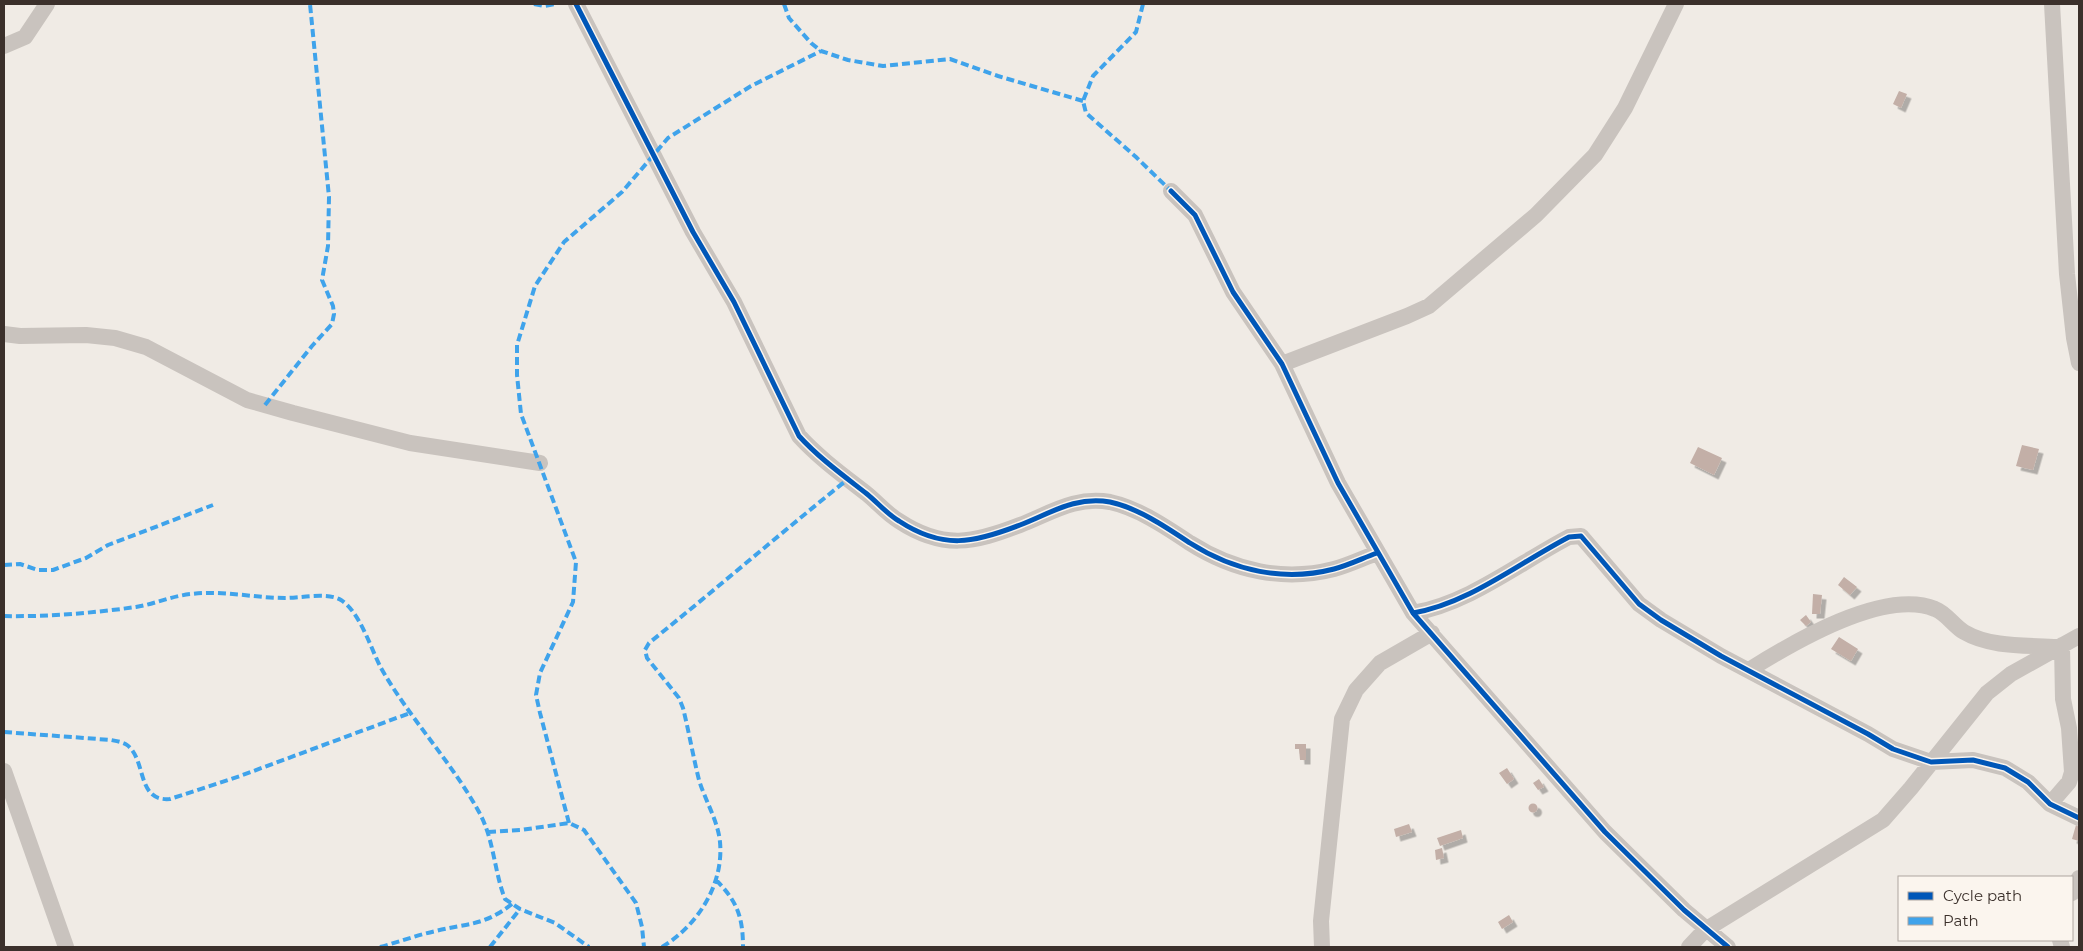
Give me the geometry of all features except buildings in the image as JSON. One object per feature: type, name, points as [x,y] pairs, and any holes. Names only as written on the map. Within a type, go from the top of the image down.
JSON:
[{"type":"street","points":[[4,46],[25,37],[47,4]]},
{"type":"street","points":[[576,4],[693,232],[734,302],[799,436],[811,450],[898,521],[926,537],[953,542],[978,539],[1020,525],[1068,504],[1094,500],[1126,508],[1160,524],[1223,560],[1256,572],[1288,576],[1334,569],[1377,553]]},
{"type":"street","points":[[1282,364],[1429,306],[1536,215],[1595,155],[1625,108],[1676,4]]},
{"type":"street","points":[[2052,4],[2067,274],[2074,338],[2079,363]]},
{"type":"street","points":[[1171,191],[1194,215],[1233,292],[1282,364],[1338,483],[1413,613],[1605,832],[1705,930],[1728,947]]},
{"type":"street","points":[[4,334],[20,336],[86,335],[115,338],[146,347],[247,400],[410,442],[540,463]]},
{"type":"street","points":[[1413,613],[1433,609],[1456,599],[1486,585],[1563,540],[1569,537],[1581,536],[1639,604],[1661,620],[1749,670],[1868,734],[1893,750],[1931,762],[1973,760],[2005,768],[2028,782],[2050,804],[2079,818]]},
{"type":"street","points":[[1749,670],[1786,647],[1836,623],[1882,607],[1912,603],[1937,609],[1965,633],[1993,642],[2060,646]]},
{"type":"street","points":[[1322,947],[1321,921],[1342,719],[1356,690],[1380,663],[1432,633]]},
{"type":"street","points":[[1689,947],[1705,930],[1883,820],[1987,693],[2011,674],[2079,636]]},
{"type":"street","points":[[2050,804],[2069,782],[2072,772],[2069,728],[2063,699],[2060,646]]},
{"type":"street","points":[[4,771],[66,947]]},
{"type":"street","points":[[2073,891],[2079,878]]},
{"type":"marked path","points":[[265,405],[332,324],[334,314],[333,306],[322,280],[328,246],[329,197],[310,4]]},
{"type":"marked path","points":[[534,4],[544,6],[555,4]]},
{"type":"marked path","points":[[784,4],[789,18],[811,43],[821,51],[848,60],[883,66],[950,59],[998,76],[1083,101]]},
{"type":"marked path","points":[[1143,4],[1136,32],[1093,76],[1083,101],[1086,113],[1171,191]]},
{"type":"marked path","points":[[569,823],[536,695],[540,673],[573,602],[576,562],[521,414],[517,375],[517,345],[535,286],[564,242],[622,192],[668,138],[751,86],[821,51]]},
{"type":"marked path","points":[[662,947],[686,928],[706,903],[718,874],[720,842],[717,826],[699,780],[683,708],[679,698],[647,658],[645,650],[649,643],[848,479]]},
{"type":"marked path","points":[[4,565],[20,564],[38,570],[53,570],[86,558],[108,545],[213,505]]},
{"type":"marked path","points":[[4,616],[103,611],[136,607],[177,596],[203,593],[285,598],[329,596],[341,600],[354,613],[392,687],[456,775],[479,812],[488,833],[505,899],[520,909],[555,923],[589,947]]},
{"type":"marked path","points":[[4,732],[111,740],[124,743],[133,752],[143,779],[152,794],[159,798],[170,799],[240,776],[410,713]]},
{"type":"marked path","points":[[488,832],[521,830],[569,823],[584,830],[636,903],[642,927],[644,947]]},
{"type":"marked path","points":[[716,880],[729,895],[737,910],[742,927],[743,947]]},
{"type":"marked path","points":[[380,947],[429,933],[475,923],[493,916],[512,904]]},
{"type":"marked path","points":[[490,947],[520,909]]},
{"type":"cycle path","points":[[576,4],[693,232],[734,302],[799,436],[823,459],[895,518],[915,530],[930,536],[944,540],[959,541],[988,536],[1074,503],[1097,501],[1110,502],[1131,509],[1152,519],[1207,553],[1224,561],[1260,571],[1278,574],[1315,573],[1334,569],[1377,553]]},
{"type":"cycle path","points":[[1171,191],[1195,215],[1233,292],[1282,364],[1338,483],[1413,613],[1605,832],[1684,910],[1728,947]]},
{"type":"cycle path","points":[[1413,613],[1454,601],[1569,537],[1581,536],[1639,604],[1661,620],[1721,656],[1893,749],[1931,762],[1973,760],[2005,768],[2028,782],[2050,804],[2079,818]]}]
